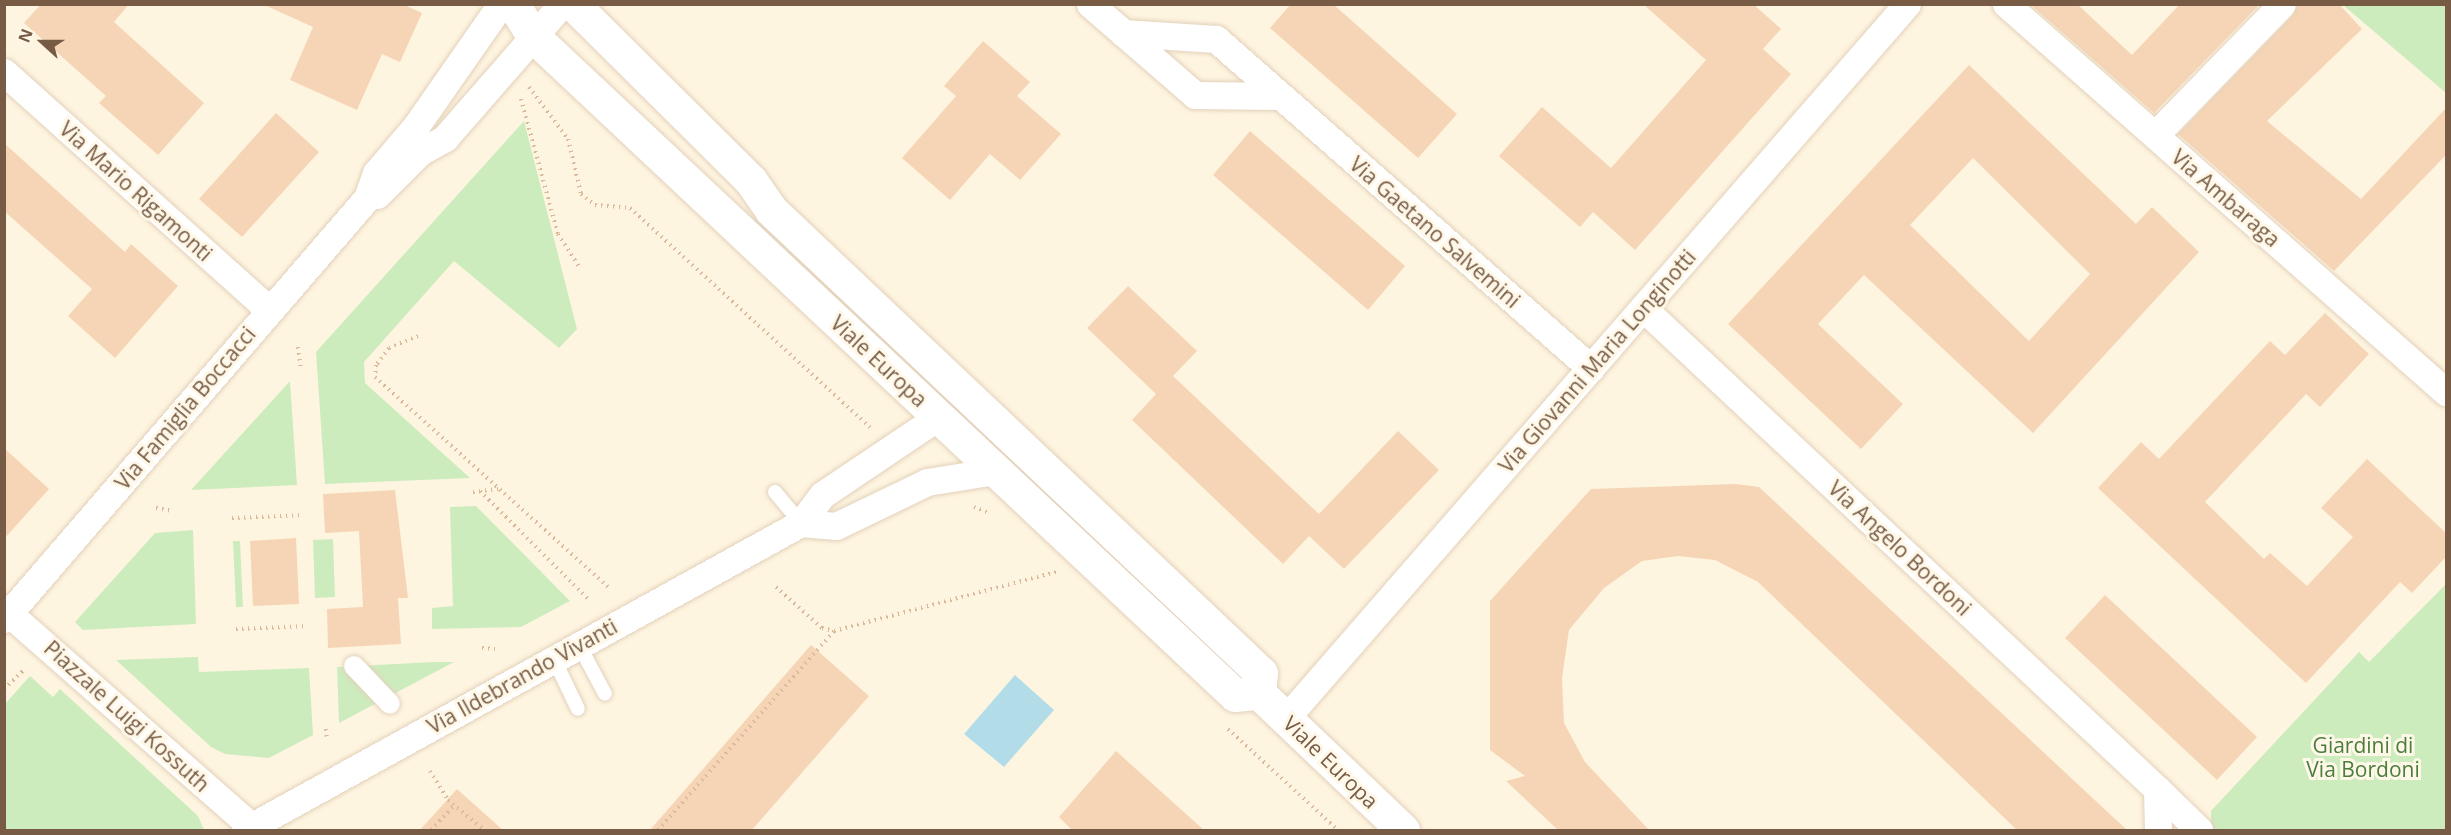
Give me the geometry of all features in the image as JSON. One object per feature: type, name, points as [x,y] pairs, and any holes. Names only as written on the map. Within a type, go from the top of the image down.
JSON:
[{"type":"street","name":"Via Famiglia Boccacci","points":[[7,613],[268,309],[367,198],[376,173],[416,126],[501,4]]},
{"type":"street","name":"Viale Europa","points":[[513,4],[534,37],[1235,696],[1259,693],[1403,831]]},
{"type":"street","name":"Via Famiglia Boccacci","points":[[367,198],[382,193],[420,152],[445,138],[562,4]]},
{"type":"street","name":"Viale Europa","points":[[573,4],[751,182],[771,210],[1260,673],[1259,693]]},
{"type":"street","points":[[1090,4],[1195,95],[1278,96]]},
{"type":"street","name":"Via Giovanni Maria Longinotti","points":[[1286,718],[1907,4]]},
{"type":"street","name":"Via Ambaraga","points":[[2006,4],[2446,392]]},
{"type":"street","points":[[2155,135],[2282,4]]},
{"type":"street","name":"Via Gaetano Salvemini","points":[[1123,33],[1216,39],[1278,96],[1591,368]]},
{"type":"street","name":"Via Mario Rigamonti","points":[[4,72],[268,309]]},
{"type":"street","name":"Via Angelo Bordoni","points":[[1643,308],[2157,789],[2199,831]]},
{"type":"street","points":[[938,417],[952,415],[975,422],[1046,491],[1075,497]]},
{"type":"street","name":"Via Ildebrando Vivanti","points":[[247,827],[801,523],[822,495],[938,417]]},
{"type":"street","points":[[801,523],[836,526],[927,482],[995,471]]},
{"type":"street","name":"Piazzale Luigi Kossuth","points":[[7,613],[247,827]]},
{"type":"street","points":[[354,666],[390,704]]},
{"type":"street","points":[[2157,789],[2158,831]]},
{"type":"lane","points":[[775,492],[801,523]]},
{"type":"lane","points":[[579,645],[605,694]]},
{"type":"lane","points":[[554,658],[578,709]]},
{"type":"path","points":[[532,93],[568,139],[581,194],[595,205],[630,208],[873,429]]},
{"type":"path","points":[[521,99],[558,234],[580,268]]},
{"type":"path","points":[[418,336],[389,348],[376,365],[375,377],[609,588]]},
{"type":"path","points":[[298,347],[301,369]]},
{"type":"path","points":[[473,492],[500,489]]},
{"type":"path","points":[[480,491],[588,599]]},
{"type":"path","points":[[156,508],[173,512]]},
{"type":"path","points":[[232,518],[303,515]]},
{"type":"path","points":[[776,587],[822,628],[834,631],[1056,572]]},
{"type":"path","points":[[236,629],[306,626]]},
{"type":"path","points":[[658,831],[834,631]]},
{"type":"path","points":[[482,648],[495,649]]},
{"type":"path","points":[[4,689],[22,669],[33,668]]},
{"type":"path","points":[[326,729],[327,738]]},
{"type":"path","points":[[430,771],[448,800],[484,831]]},
{"type":"path","points":[[431,831],[454,805]]},
{"type":"green space","points":[[2343,5],[2446,5],[2446,93]]},
{"type":"green space","points":[[524,121],[577,329],[559,348],[454,261],[364,362],[365,383],[470,478],[325,484],[316,352]]},
{"type":"green space","points":[[290,381],[297,485],[191,490]]},
{"type":"green space","points":[[476,506],[570,601],[521,627],[432,629],[432,608],[453,606],[450,507]]},
{"type":"green space","points":[[193,530],[196,624],[83,630],[75,622],[155,533]]},
{"type":"green space","points":[[333,539],[335,597],[315,598],[313,540]]},
{"type":"green space","points":[[233,541],[240,541],[243,607],[236,607]]},
{"type":"green space","name":"Giardini di Via Bordoni","points":[[2446,584],[2446,830],[2211,830],[2211,811],[2359,652],[2369,662]]},
{"type":"green space","points":[[198,657],[199,672],[309,668],[313,735],[269,758],[225,754],[211,747],[116,660]]},
{"type":"green space","points":[[454,662],[339,723],[337,667]]},
{"type":"green space","points":[[30,676],[53,697],[60,689],[198,816],[204,830],[5,830],[5,704]]},
{"type":"water","points":[[1015,675],[1054,710],[1004,767],[964,734]]},
{"type":"building","points":[[41,4],[129,4],[114,22],[204,103],[158,155],[99,103],[106,96],[24,23]]},
{"type":"building","points":[[262,4],[402,4],[422,13],[400,62],[382,54],[357,110],[290,80],[313,27]]},
{"type":"building","points":[[1291,4],[1333,4],[1457,114],[1418,158],[1270,28]]},
{"type":"building","points":[[1643,4],[1753,4],[1781,29],[1763,49],[1791,74],[1635,250],[1593,212],[1580,227],[1499,156],[1542,107],[1611,168],[1706,60]]},
{"type":"building","points":[[2030,4],[2077,4],[2132,55],[2180,4],[2260,4],[2154,113]]},
{"type":"building","points":[[2297,4],[2339,4],[2362,29],[2267,121],[2361,199],[2446,108],[2446,155],[2334,271],[2178,134],[2293,15]]},
{"type":"building","points":[[983,41],[1030,82],[1017,96],[1061,134],[1020,180],[990,154],[950,200],[902,158],[956,96],[944,86]]},
{"type":"building","points":[[1969,65],[2136,224],[2152,207],[2199,252],[2033,433],[1864,275],[1818,324],[1903,404],[1861,449],[1728,324]],"holes":[[[1973,158],[2090,274],[2029,341],[1910,225]]]},
{"type":"building","points":[[276,113],[319,152],[242,237],[199,199]]},
{"type":"building","points":[[1250,131],[1405,266],[1368,310],[1213,175]]},
{"type":"building","points":[[4,143],[125,252],[131,244],[178,286],[115,358],[68,316],[92,289],[4,211]]},
{"type":"building","points":[[1128,286],[1197,351],[1173,376],[1319,514],[1398,431],[1439,470],[1344,569],[1309,536],[1283,564],[1132,420],[1156,394],[1087,328]]},
{"type":"building","points":[[2325,313],[2369,354],[2320,407],[2306,394],[2205,502],[2264,559],[2270,553],[2307,586],[2353,537],[2321,508],[2367,459],[2446,533],[2446,557],[2412,593],[2400,582],[2306,683],[2098,488],[2141,442],[2159,459],[2270,341],[2285,355]]},
{"type":"building","points":[[4,448],[49,489],[4,539]]},
{"type":"building","points":[[1736,484],[1759,487],[2128,831],[2018,831],[1758,582],[1715,560],[1678,556],[1642,561],[1604,588],[1569,630],[1562,678],[1564,723],[1585,762],[1650,831],[1559,831],[1506,781],[1525,776],[1490,750],[1490,601],[1591,489]]},
{"type":"building","points":[[395,490],[408,598],[398,598],[401,644],[328,648],[327,609],[363,607],[359,531],[325,533],[323,494]]},
{"type":"building","points":[[296,538],[299,604],[253,606],[250,541]]},
{"type":"building","points":[[2105,595],[2257,737],[2217,780],[2065,638]]},
{"type":"building","points":[[811,645],[869,696],[751,831],[649,831]]},
{"type":"building","points":[[1116,751],[1205,831],[1073,831],[1059,817]]},
{"type":"building","points":[[457,789],[467,798],[504,831],[419,831]]}]
